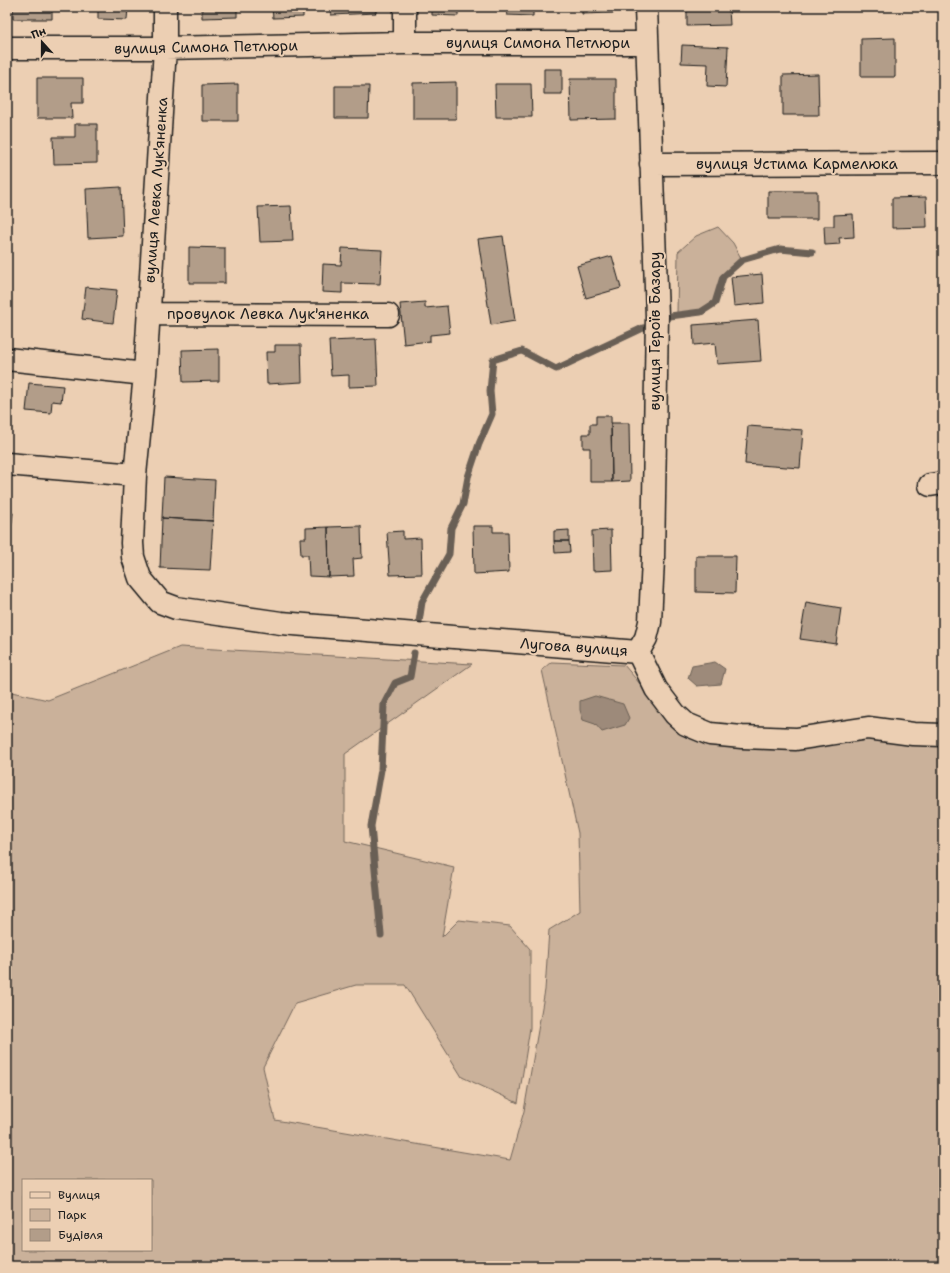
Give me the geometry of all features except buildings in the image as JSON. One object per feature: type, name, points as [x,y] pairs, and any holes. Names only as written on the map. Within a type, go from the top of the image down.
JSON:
[{"type":"street","name":"вулиця Левка Лук'яненка","points":[[165,7],[165,48],[149,314],[145,374],[135,475],[133,557],[140,578],[150,592],[160,602],[176,608],[281,623]]},
{"type":"street","points":[[405,7],[405,43]]},
{"type":"street","name":"вулиця Героїв Базару","points":[[638,652],[646,638],[650,622],[653,559],[657,316],[646,43],[646,7]]},
{"type":"street","name":"вулиця Симона Петлюри","points":[[7,48],[165,48],[405,43],[646,43]]},
{"type":"street","name":"вулиця Устима Кармелюка","points":[[651,164],[943,163]]},
{"type":"street","name":"провулок Левка Лук'яненка","points":[[149,314],[388,315]]},
{"type":"street","points":[[7,359],[145,374]]},
{"type":"street","points":[[7,464],[135,475]]},
{"type":"street","name":"Лугова вулиця","points":[[281,623],[638,652],[656,689],[675,714],[686,724],[710,734],[749,738],[796,739],[868,728],[913,734],[943,735]]},
{"type":"green space","points":[[718,227],[733,243],[742,260],[723,277],[715,303],[701,312],[677,315],[678,252],[696,236]]},
{"type":"green space","points":[[180,647],[472,664],[345,754],[345,841],[454,867],[442,937],[459,920],[510,926],[530,949],[530,1028],[518,1103],[462,1077],[405,985],[356,985],[295,1003],[263,1067],[275,1120],[510,1160],[524,1111],[545,990],[549,930],[580,911],[578,833],[542,670],[551,662],[624,665],[685,737],[802,746],[862,738],[943,742],[943,1266],[7,1266],[7,691],[48,700]]},
{"type":"shaded area","points":[[715,662],[725,669],[721,684],[697,686],[688,678],[692,666]]},
{"type":"shaded area","points":[[595,696],[623,704],[629,718],[625,725],[602,732],[595,724],[583,720],[580,710],[580,701]]},
{"type":"waterway","points":[[670,316],[701,312],[715,303],[723,277],[742,260],[780,249],[812,252]]},
{"type":"waterway","points":[[419,622],[422,602],[449,554],[451,528],[463,504],[468,477],[479,444],[492,414],[490,391],[493,360],[522,351],[556,369],[643,328]]},
{"type":"waterway","points":[[381,935],[371,826],[381,770],[384,704],[395,683],[410,677],[414,653]]}]
